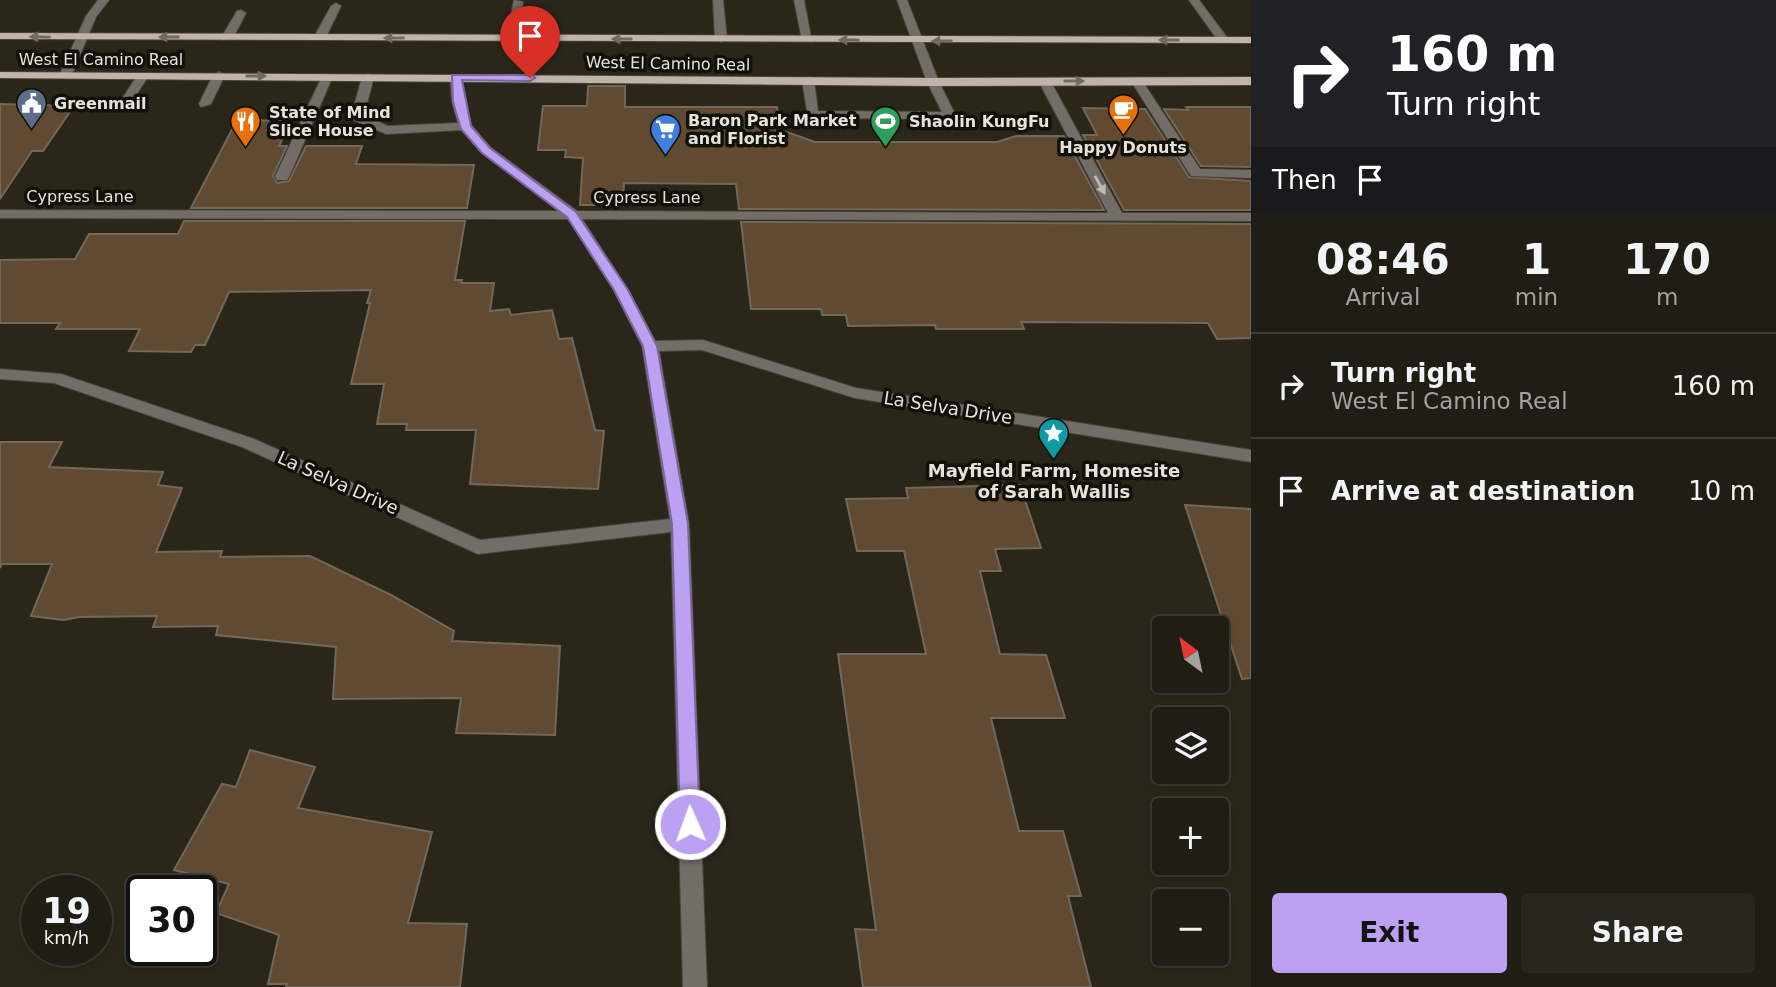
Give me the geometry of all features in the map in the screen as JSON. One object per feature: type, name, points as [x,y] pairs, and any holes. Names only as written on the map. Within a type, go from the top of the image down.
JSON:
[{"type":"main road","name":"West El Camino Real","points":[[0,36],[1251,40]]},
{"type":"main road","name":"West El Camino Real","points":[[0,75],[933,82],[1251,81]]},
{"type":"street","points":[[66,74],[80,37],[91,16],[104,0]]},
{"type":"street","points":[[718,0],[721,39]]},
{"type":"street","points":[[799,0],[808,40]]},
{"type":"street","points":[[808,80],[812,115],[950,116],[933,82],[902,0]]},
{"type":"street","points":[[1194,0],[1223,40]]},
{"type":"street","points":[[512,39],[519,2]]},
{"type":"street","points":[[320,37],[337,6]]},
{"type":"street","points":[[227,38],[241,13]]},
{"type":"street","points":[[124,105],[143,75]]},
{"type":"street","points":[[205,104],[219,75]]},
{"type":"street","points":[[282,177],[327,76]]},
{"type":"street","points":[[369,77],[357,117],[386,130],[465,126]]},
{"type":"street","points":[[456,77],[458,102],[465,126],[486,150],[572,214],[621,290],[650,346],[680,524],[695,987]]},
{"type":"street","points":[[1137,81],[1196,173],[1251,174]]},
{"type":"street","points":[[1045,82],[1117,216]]},
{"type":"street","name":"Cypress Lane","points":[[0,214],[1251,217]]},
{"type":"street","name":"La Selva Drive","points":[[650,346],[703,345],[855,393],[1251,456]]},
{"type":"street","name":"La Selva Drive","points":[[0,374],[55,378],[248,443],[478,547],[680,524]]},
{"type":"building","points":[[588,86],[625,86],[625,107],[777,107],[781,130],[815,142],[997,142],[1016,136],[1064,136],[1104,210],[739,209],[736,184],[624,183],[623,205],[580,205],[583,158],[565,157],[566,150],[538,150],[543,106],[587,106]]},
{"type":"building","points":[[0,104],[74,106],[43,151],[32,151],[0,199]]},
{"type":"building","points":[[1186,107],[1251,107],[1251,167],[1201,166],[1164,109],[1188,110]]},
{"type":"building","points":[[1083,108],[1145,109],[1189,177],[1251,181],[1251,210],[1124,210],[1083,135],[1097,135]]},
{"type":"building","points":[[237,120],[291,121],[279,146],[287,146],[273,176],[277,183],[289,181],[306,146],[362,146],[356,164],[474,165],[467,208],[191,208]]},
{"type":"building","points":[[184,221],[465,221],[455,280],[462,280],[461,283],[494,283],[490,311],[509,309],[511,315],[552,310],[559,339],[572,338],[595,430],[604,431],[598,489],[470,484],[476,430],[406,430],[407,424],[377,424],[384,384],[351,384],[371,290],[229,292],[205,345],[195,345],[191,352],[129,351],[140,329],[56,329],[60,323],[0,323],[0,260],[75,259],[89,234],[178,234]]},
{"type":"building","points":[[741,222],[1251,224],[1251,338],[1217,339],[1208,323],[1021,322],[1024,329],[936,329],[935,325],[848,326],[846,315],[822,315],[821,309],[751,309]]},
{"type":"building","points":[[0,442],[62,442],[49,467],[163,472],[158,485],[182,488],[156,552],[222,551],[220,557],[310,556],[391,595],[454,631],[452,641],[560,646],[555,735],[456,733],[461,698],[333,699],[336,647],[216,635],[218,626],[153,627],[157,616],[79,617],[64,620],[31,616],[52,564],[2,564],[0,568]]},
{"type":"building","points":[[1020,485],[1041,548],[995,549],[1001,571],[980,571],[1000,654],[1046,655],[1065,718],[991,718],[1019,831],[1063,831],[1081,896],[1068,896],[1091,987],[863,987],[855,929],[876,930],[838,654],[926,654],[904,551],[857,551],[846,499],[908,498],[906,488]]},
{"type":"building","points":[[1185,505],[1251,509],[1251,678],[1242,679],[1229,639],[1229,616],[1221,616]]},
{"type":"building","points":[[250,750],[315,767],[298,808],[432,832],[408,923],[467,924],[460,987],[286,987],[287,984],[268,984],[279,935],[217,913],[229,884],[217,881],[217,875],[194,875],[174,870],[222,784],[236,787]]},
{"type":"place","name":"Greenmail","points":[[31,130]]},
{"type":"place","name":"Happy Donuts","points":[[1123,137]]},
{"type":"place","name":"State of Mind Slice House","points":[[246,148]]},
{"type":"place","name":"Shaolin KungFu","points":[[886,148]]},
{"type":"place","name":"Baron Park Market and Florist","points":[[665,156]]},
{"type":"place","name":"Mayfield Farm, Homesite of Sarah Wallis","points":[[1054,460]]},
{"type":"route","points":[[530,78],[456,77],[458,102],[465,126],[486,150],[572,214],[621,290],[650,346],[680,524],[690,824]]}]
